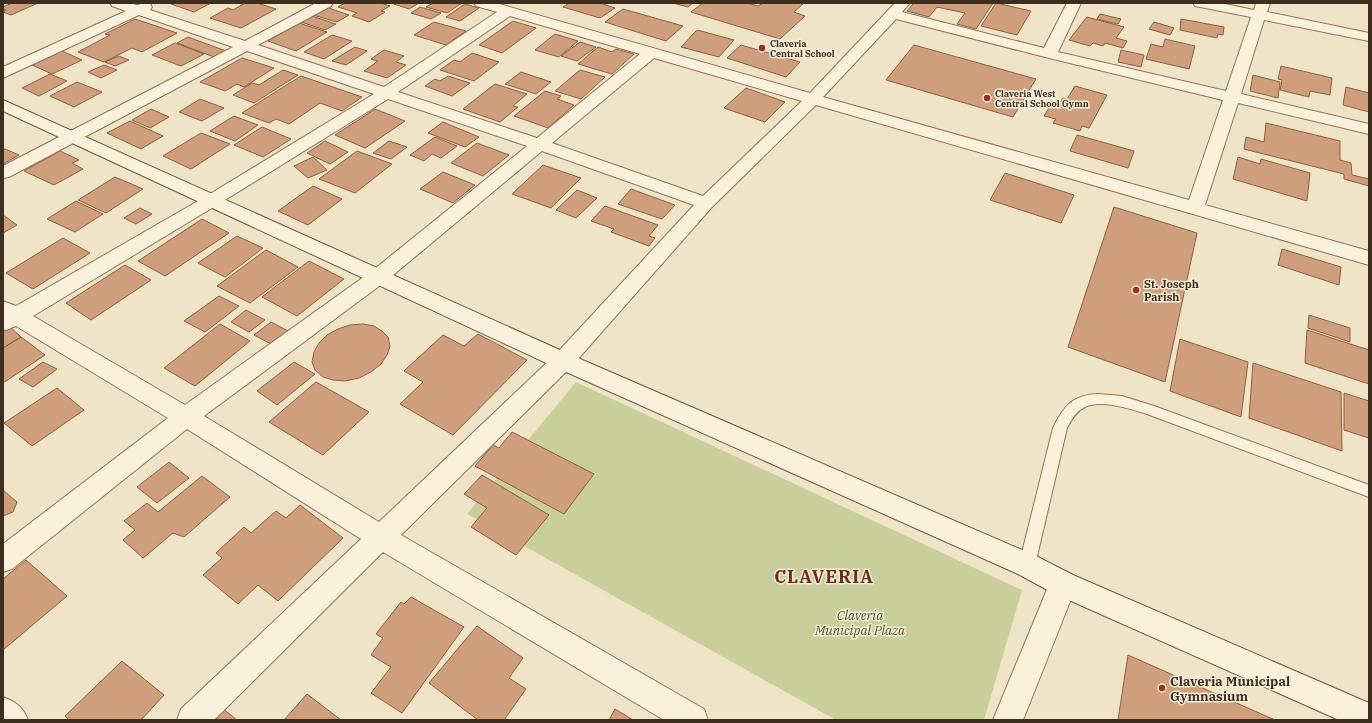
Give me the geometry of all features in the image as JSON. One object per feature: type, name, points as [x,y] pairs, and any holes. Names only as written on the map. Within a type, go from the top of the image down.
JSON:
[{"type":"street","points":[[116,3],[538,144],[706,203]]},
{"type":"street","points":[[3,73],[153,3]]},
{"type":"street","points":[[3,173],[326,3]]},
{"type":"street","points":[[481,3],[1369,258]]},
{"type":"street","points":[[1048,54],[1074,3]]},
{"type":"street","points":[[1200,3],[1261,9],[1369,37]]},
{"type":"street","points":[[192,720],[563,361],[706,203],[813,99],[898,8],[1048,54],[1369,129]]},
{"type":"street","points":[[1195,209],[1261,9]]},
{"type":"street","points":[[7,316],[211,201],[385,94],[508,11]]},
{"type":"street","points":[[3,560],[186,417],[378,276],[651,53]]},
{"type":"street","points":[[3,105],[563,361],[1027,566],[1063,584],[1369,718]]},
{"type":"street","points":[[7,316],[186,417],[381,537],[693,720]]},
{"type":"street","points":[[1008,720],[1063,584]]},
{"type":"street","points":[[3,712],[13,720]]},
{"type":"lane","points":[[1027,566],[1060,428],[1069,411],[1081,402],[1098,399],[1120,402],[1160,414],[1369,491]]},
{"type":"green space","name":"Claveria Municipal Plaza","points":[[576,382],[1022,590],[984,720],[836,720],[467,514]]},
{"type":"building","points":[[12,3],[38,3],[11,15],[3,12],[6,10],[3,9],[3,7]]},
{"type":"building","points":[[211,3],[194,12],[171,4]]},
{"type":"building","points":[[245,3],[257,3],[276,9],[241,28],[210,18],[228,8],[233,10]]},
{"type":"building","points":[[345,3],[381,3],[390,6],[381,11],[385,12],[369,22],[352,16],[357,13],[338,7]]},
{"type":"building","points":[[419,3],[409,9],[394,4]]},
{"type":"building","points":[[433,3],[462,3],[447,13],[426,7]]},
{"type":"building","points":[[569,3],[600,3],[615,8],[600,18],[563,7]]},
{"type":"building","points":[[673,3],[693,3],[688,7]]},
{"type":"building","points":[[703,3],[747,3],[758,6],[763,3],[804,3],[794,12],[805,16],[780,39],[691,12]]},
{"type":"building","points":[[914,3],[993,3],[976,29],[957,24],[965,13],[937,7],[929,17],[907,11]]},
{"type":"building","points":[[996,3],[1031,11],[1017,35],[981,26]]},
{"type":"building","points":[[465,4],[479,8],[460,21],[446,17]]},
{"type":"building","points":[[326,7],[349,15],[337,22],[313,15]]},
{"type":"building","points":[[420,7],[441,13],[431,19],[411,13]]},
{"type":"building","points":[[623,9],[683,26],[666,41],[605,22]]},
{"type":"building","points":[[1100,14],[1121,19],[1118,24],[1097,19]]},
{"type":"building","points":[[312,16],[336,24],[325,30],[301,22]]},
{"type":"building","points":[[1087,17],[1124,27],[1116,38],[1127,41],[1123,48],[1105,43],[1103,46],[1093,43],[1090,46],[1069,40]]},
{"type":"building","points":[[135,19],[177,33],[142,52],[132,48],[104,62],[78,52],[110,35],[105,34]]},
{"type":"building","points":[[1181,19],[1224,27],[1223,35],[1218,34],[1217,38],[1180,30]]},
{"type":"building","points":[[513,21],[536,28],[502,53],[479,45]]},
{"type":"building","points":[[434,22],[466,31],[446,45],[414,35]]},
{"type":"building","points":[[1154,22],[1174,28],[1170,35],[1149,29]]},
{"type":"building","points":[[299,23],[327,32],[296,51],[268,41]]},
{"type":"building","points":[[697,30],[734,40],[719,57],[681,47]]},
{"type":"building","points":[[555,34],[578,41],[559,57],[535,50]]},
{"type":"building","points":[[332,35],[352,41],[324,59],[304,52]]},
{"type":"building","points":[[188,37],[226,51],[214,57],[177,43]]},
{"type":"building","points":[[1165,39],[1195,46],[1189,69],[1146,59],[1151,44],[1163,47]]},
{"type":"building","points":[[580,42],[596,47],[577,61],[561,56]]},
{"type":"building","points":[[175,43],[204,54],[181,66],[152,55]]},
{"type":"building","points":[[741,45],[800,62],[786,77],[727,58]]},
{"type":"building","name":"Claveria West Central School Gymn","points":[[914,45],[1036,79],[1013,117],[886,80]]},
{"type":"building","points":[[355,47],[367,51],[346,65],[332,61]]},
{"type":"building","points":[[598,47],[612,52],[616,49],[634,54],[612,74],[578,64]]},
{"type":"building","points":[[384,50],[404,56],[396,62],[406,65],[387,78],[364,71],[378,61],[371,59]]},
{"type":"building","points":[[1121,50],[1144,55],[1141,67],[1118,62]]},
{"type":"building","points":[[62,51],[82,60],[52,74],[32,65]]},
{"type":"building","points":[[472,53],[499,62],[474,81],[440,70],[454,60],[460,62]]},
{"type":"building","points":[[119,56],[129,60],[115,66],[105,62]]},
{"type":"building","points":[[242,58],[274,68],[244,87],[237,84],[225,91],[200,82]]},
{"type":"building","points":[[104,65],[117,70],[101,78],[88,72]]},
{"type":"building","points":[[1281,66],[1332,78],[1330,95],[1310,91],[1309,97],[1280,90],[1282,80],[1278,79]]},
{"type":"building","points":[[283,70],[298,75],[254,103],[233,95],[252,83],[259,85]]},
{"type":"building","points":[[580,70],[605,77],[581,99],[555,91]]},
{"type":"building","points":[[521,72],[551,82],[536,94],[505,84]]},
{"type":"building","points":[[50,74],[67,81],[39,96],[22,88]]},
{"type":"building","points":[[1253,75],[1280,82],[1278,98],[1250,91]]},
{"type":"building","points":[[301,76],[362,97],[342,111],[320,103],[289,124],[276,119],[269,123],[242,113]]},
{"type":"building","points":[[448,76],[470,83],[452,96],[425,86],[435,79],[440,81]]},
{"type":"building","points":[[77,82],[102,92],[74,107],[50,96]]},
{"type":"building","points":[[495,84],[527,94],[513,106],[518,107],[500,122],[463,109]]},
{"type":"building","points":[[1075,86],[1107,95],[1089,128],[1082,126],[1080,131],[1053,123],[1056,119],[1044,116],[1052,103],[1058,105],[1063,98],[1067,99]]},
{"type":"building","points":[[1346,87],[1369,93],[1369,112],[1343,105]]},
{"type":"building","points":[[746,88],[785,102],[765,122],[724,108]]},
{"type":"building","points":[[545,91],[561,96],[557,99],[574,105],[548,128],[514,116]]},
{"type":"building","points":[[200,99],[224,108],[202,121],[179,112]]},
{"type":"building","points":[[151,109],[169,117],[150,128],[132,120]]},
{"type":"building","points":[[375,109],[405,121],[365,148],[335,135]]},
{"type":"building","points":[[234,116],[258,125],[235,141],[210,131]]},
{"type":"building","points":[[130,121],[163,136],[141,149],[107,133]]},
{"type":"building","points":[[443,122],[479,137],[465,147],[428,133]]},
{"type":"building","points":[[1266,123],[1340,141],[1340,160],[1351,163],[1352,175],[1369,179],[1369,186],[1344,179],[1344,174],[1244,149],[1246,137],[1264,142]]},
{"type":"building","points":[[262,127],[291,139],[263,157],[234,145]]},
{"type":"building","points":[[201,133],[230,144],[191,169],[163,156]]},
{"type":"building","points":[[1077,135],[1134,151],[1128,168],[1070,151]]},
{"type":"building","points":[[435,137],[457,146],[441,158],[432,154],[424,161],[410,155]]},
{"type":"building","points":[[325,141],[348,152],[330,164],[307,153]]},
{"type":"building","points":[[389,141],[407,147],[391,159],[373,153]]},
{"type":"building","points":[[477,143],[509,155],[483,176],[451,163]]},
{"type":"building","points":[[5,149],[19,155],[3,164],[3,150]]},
{"type":"building","points":[[60,151],[79,160],[72,163],[83,169],[54,185],[24,171]]},
{"type":"building","points":[[357,151],[392,164],[355,193],[319,179]]},
{"type":"building","points":[[313,157],[327,170],[308,178],[294,166]]},
{"type":"building","points":[[1238,157],[1260,164],[1261,159],[1310,173],[1307,201],[1233,179]]},
{"type":"building","points":[[543,165],[581,178],[551,208],[512,194]]},
{"type":"building","points":[[443,172],[475,185],[453,203],[420,189]]},
{"type":"building","points":[[1005,173],[1074,195],[1061,223],[990,200]]},
{"type":"building","points":[[115,177],[143,189],[106,213],[78,200]]},
{"type":"building","points":[[313,186],[342,199],[308,225],[278,211]]},
{"type":"building","points":[[631,189],[675,205],[662,219],[618,204]]},
{"type":"building","points":[[577,190],[597,198],[576,218],[556,210]]},
{"type":"building","points":[[76,201],[103,214],[75,232],[47,219]]},
{"type":"building","points":[[605,206],[658,225],[649,236],[655,238],[649,246],[611,232],[614,229],[591,221]]},
{"type":"building","name":"St. Joseph Parish","points":[[1114,207],[1197,233],[1165,382],[1068,347]]},
{"type":"building","points":[[140,208],[152,214],[136,224],[124,218]]},
{"type":"building","points":[[3,215],[17,225],[3,233]]},
{"type":"building","points":[[202,219],[229,233],[165,276],[138,261]]},
{"type":"building","points":[[237,236],[263,248],[225,277],[198,263]]},
{"type":"building","points":[[63,238],[90,253],[33,289],[6,273]]},
{"type":"building","points":[[1282,249],[1341,267],[1339,285],[1278,265]]},
{"type":"building","points":[[266,250],[298,267],[250,303],[217,286]]},
{"type":"building","points":[[309,261],[344,279],[297,316],[262,297]]},
{"type":"building","points":[[125,265],[151,280],[91,320],[66,303]]},
{"type":"building","points":[[219,296],[239,306],[205,332],[184,321]]},
{"type":"building","points":[[246,310],[265,320],[249,332],[231,322]]},
{"type":"building","points":[[1309,315],[1350,328],[1350,342],[1308,328]]},
{"type":"building","points":[[271,322],[290,332],[273,345],[254,335]]},
{"type":"building","points":[[220,324],[250,341],[195,386],[164,368]]},
{"type":"building","points":[[363,324],[374,326],[388,337],[390,346],[387,355],[381,364],[371,372],[359,378],[345,381],[323,377],[315,370],[312,362],[314,352],[319,343],[327,335],[350,325]]},
{"type":"building","points":[[9,326],[21,337],[3,348],[3,330]]},
{"type":"building","points":[[1307,330],[1369,350],[1369,384],[1305,363]]},
{"type":"building","points":[[478,334],[527,360],[453,435],[400,404],[423,382],[404,371],[443,335],[464,346]]},
{"type":"building","points":[[21,337],[45,355],[3,383],[3,348]]},
{"type":"building","points":[[1180,339],[1248,362],[1241,417],[1170,391]]},
{"type":"building","points":[[43,362],[57,369],[33,387],[19,379]]},
{"type":"building","points":[[294,362],[315,374],[277,405],[257,391]]},
{"type":"building","points":[[1253,363],[1341,392],[1342,451],[1249,418]]},
{"type":"building","points":[[316,382],[369,412],[323,455],[269,422]]},
{"type":"building","points":[[57,388],[84,410],[32,446],[4,423]]},
{"type":"building","points":[[1344,393],[1369,401],[1369,438],[1344,430]]},
{"type":"building","points":[[512,432],[594,474],[564,514],[475,466],[493,445],[499,448]]},
{"type":"building","points":[[169,462],[189,478],[157,503],[137,487]]},
{"type":"building","points":[[482,475],[549,515],[516,555],[471,527],[487,508],[464,494]]},
{"type":"building","points":[[202,476],[230,497],[184,537],[173,533],[143,558],[123,540],[135,530],[124,521],[147,503],[158,512]]},
{"type":"building","points":[[3,490],[17,502],[13,512],[3,516]]},
{"type":"building","points":[[300,505],[343,538],[278,601],[258,585],[238,604],[203,575],[222,558],[216,553],[244,527],[251,533],[276,511],[286,518]]},
{"type":"building","points":[[26,560],[67,596],[3,650],[3,579]]},
{"type":"building","points":[[411,597],[464,627],[402,713],[371,693],[391,667],[371,655],[383,638],[376,634],[401,602],[404,604]]},
{"type":"building","points":[[477,626],[523,658],[509,678],[526,689],[504,720],[478,720],[429,683]]},
{"type":"building","name":"Claveria Municipal Gymnasium","points":[[1128,655],[1275,720],[1118,720]]},
{"type":"building","points":[[122,661],[164,695],[141,720],[69,720],[65,716]]},
{"type":"building","points":[[307,694],[341,720],[284,720]]},
{"type":"building","points":[[222,708],[237,720],[211,720]]},
{"type":"building","points":[[615,709],[633,720],[609,720]]},
{"type":"place","name":"Claveria Central School","points":[[762,48]]},
{"type":"place","name":"Claveria West Central School Gymn","points":[[987,98]]},
{"type":"place","name":"St. Joseph Parish","points":[[1136,290]]},
{"type":"place","name":"Claveria Municipal Gymnasium","points":[[1162,688]]},
{"type":"district","name":"CLAVERIA","points":[[824,576]]}]
